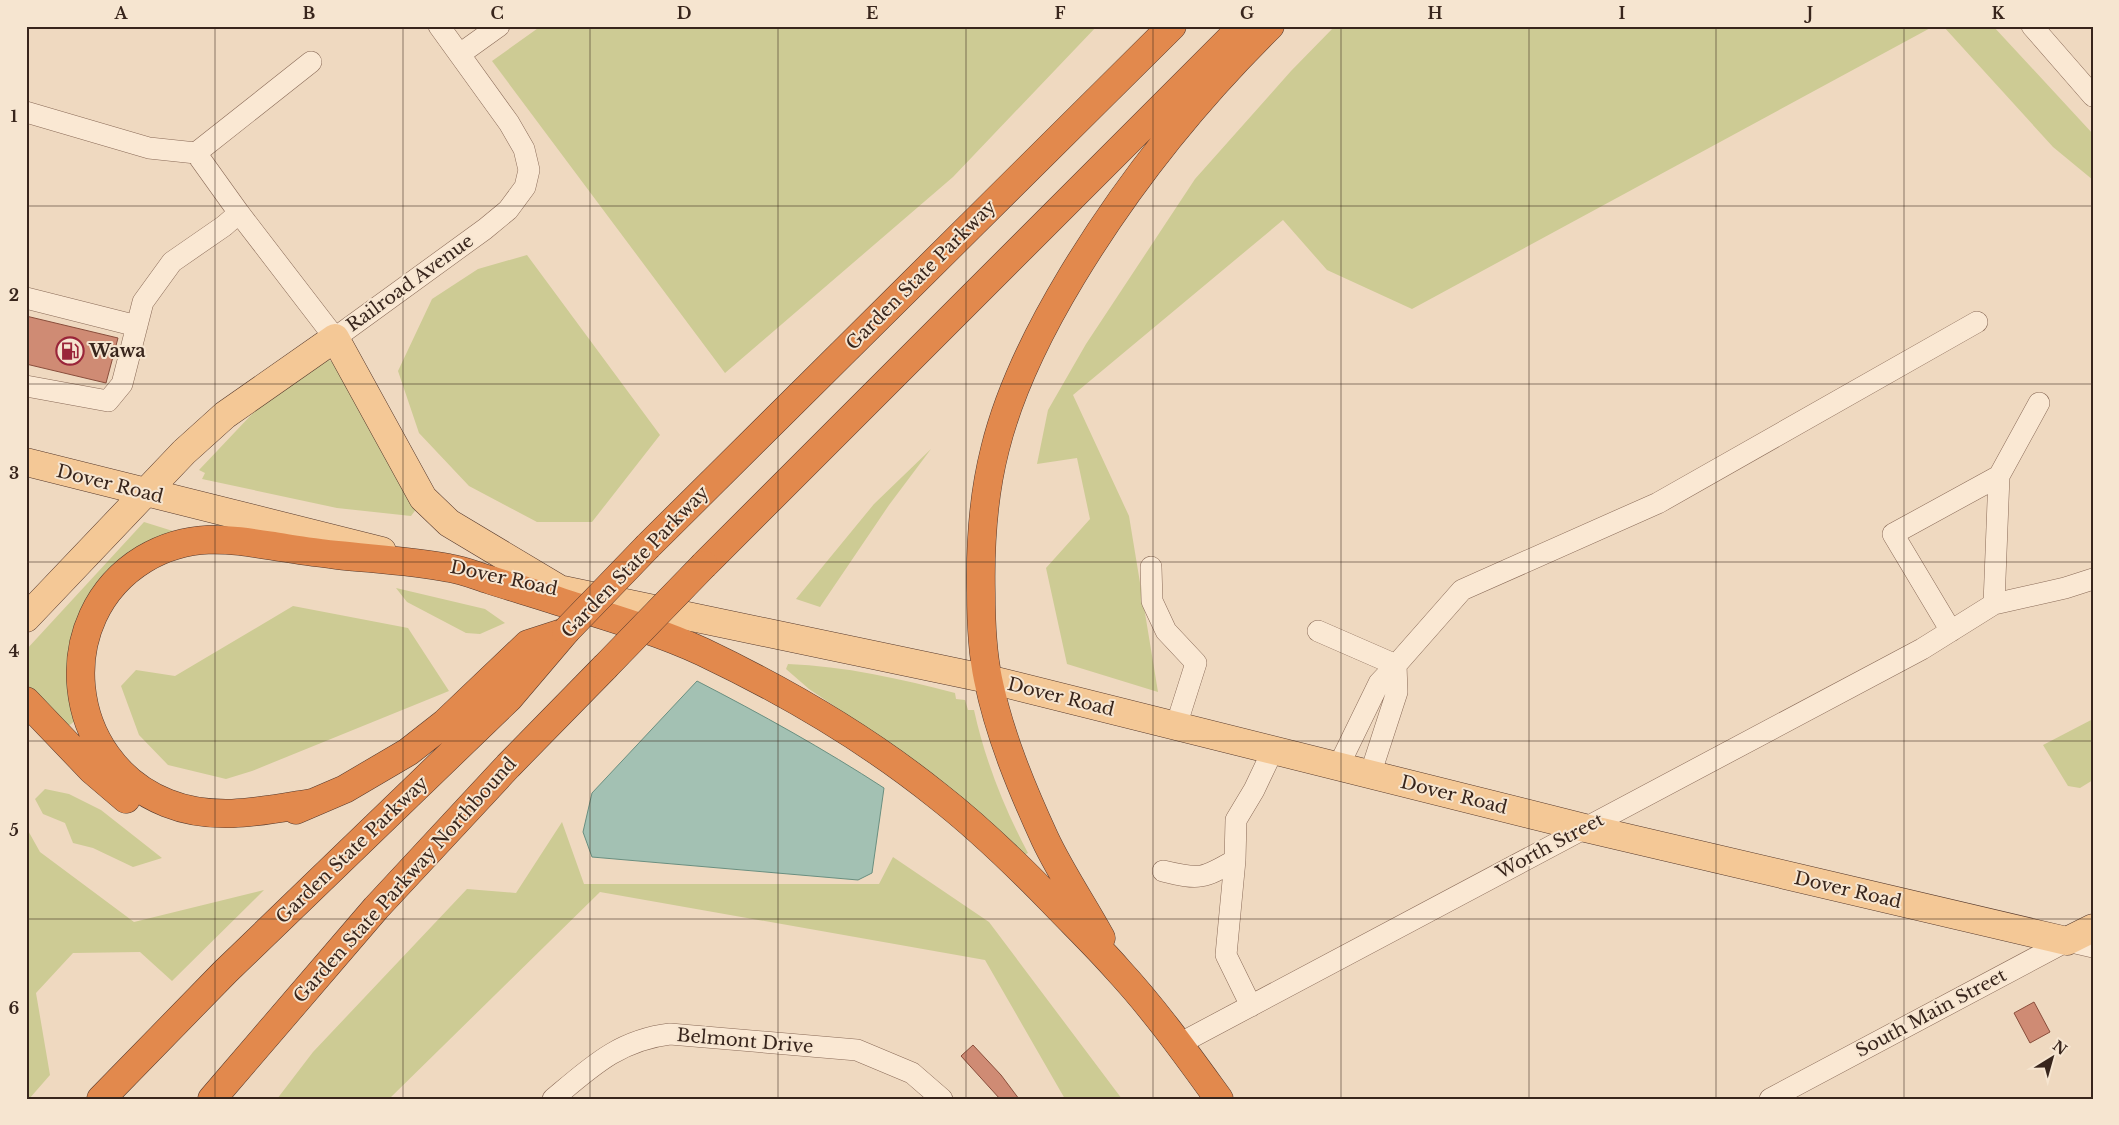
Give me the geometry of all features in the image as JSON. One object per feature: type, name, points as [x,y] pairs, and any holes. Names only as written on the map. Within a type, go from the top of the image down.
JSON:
[{"type":"highway","name":"Garden State Parkway","points":[[101,1099],[225,972],[509,698],[566,631],[648,546],[1172,26]]},
{"type":"highway","name":"Garden State Parkway Northbound","points":[[212,1099],[376,908],[508,766],[704,565],[1243,26]]},
{"type":"highway","points":[[1120,972],[1046,840],[1008,746],[988,679],[981,620],[980,566],[983,520],[995,448],[1007,411],[1030,355],[1059,299],[1122,199],[1204,96],[1270,26]]},
{"type":"highway","points":[[311,803],[234,814],[192,811],[164,802],[142,790],[123,775],[107,756],[96,739],[86,716],[82,698],[80,665],[87,631],[95,613],[115,584],[138,563],[157,552],[186,541],[228,539],[292,550],[453,568],[612,618],[700,650],[808,708],[871,747],[939,796],[1010,858],[1120,972],[1179,1044],[1219,1099]]},
{"type":"highway","points":[[26,702],[78,757],[113,789],[140,808],[180,826],[209,830],[247,828],[268,822],[345,789],[408,752],[445,723],[528,644],[566,631]]},
{"type":"main road","name":"Railroad Avenue","points":[[26,618],[184,452],[225,415],[335,338]]},
{"type":"main road","points":[[335,338],[423,498],[449,523],[561,590]]},
{"type":"main road","name":"Dover Road","points":[[26,462],[453,568],[988,679],[1586,828],[2080,944]]},
{"type":"main road","name":"South Main Street","points":[[2080,944],[2093,928]]},
{"type":"street","name":"Railroad Avenue","points":[[335,338],[485,229],[508,210],[525,186],[529,170],[524,149],[509,123],[439,26]]},
{"type":"street","points":[[460,54],[499,26]]},
{"type":"street","points":[[2032,26],[2093,96]]},
{"type":"street","points":[[26,112],[150,148],[196,153],[311,62]]},
{"type":"street","points":[[196,153],[239,213],[335,338]]},
{"type":"street","points":[[26,386],[108,402],[122,384],[143,302],[172,262],[224,226],[239,213]]},
{"type":"street","points":[[26,298],[137,326]]},
{"type":"street","points":[[1338,766],[1379,683],[1462,590],[1658,503],[1977,322]]},
{"type":"street","points":[[1994,604],[1999,476],[2039,403]]},
{"type":"street","points":[[1951,631],[1893,534],[1999,476]]},
{"type":"street","points":[[1151,567],[1152,601],[1166,631],[1196,663],[1176,726]]},
{"type":"street","name":"Worth Street","points":[[1179,1044],[1922,649],[1994,604],[2065,588],[2093,579]]},
{"type":"street","points":[[1318,631],[1396,665]]},
{"type":"street","points":[[1370,775],[1397,692],[1396,665]]},
{"type":"street","points":[[1250,1006],[1226,954],[1235,860],[1236,820],[1254,790],[1273,750]]},
{"type":"street","points":[[1163,871],[1188,877],[1209,876],[1235,860]]},
{"type":"street","name":"South Main Street","points":[[1770,1099],[2080,944]]},
{"type":"street","name":"Belmont Drive","points":[[553,1099],[599,1060],[629,1044],[648,1037],[670,1034],[857,1050],[912,1073],[942,1099]]},
{"type":"shaded area","points":[[541,26],[1097,26],[953,177],[725,373],[492,61]]},
{"type":"shaded area","points":[[1335,26],[1934,26],[1412,309],[1327,270],[1283,220],[1073,395],[1129,516],[1158,692],[1067,664],[1046,568],[1090,519],[1077,458],[1037,464],[1048,410],[1086,344],[1195,179],[1291,71]]},
{"type":"shaded area","points":[[1943,26],[1993,26],[2093,134],[2093,180],[2053,147]]},
{"type":"shaded area","points":[[527,255],[660,435],[592,522],[537,522],[469,486],[419,433],[398,371],[432,299],[478,269]]},
{"type":"shaded area","points":[[324,356],[337,366],[417,508],[411,516],[337,508],[202,479],[205,473],[199,470],[253,413]]},
{"type":"shaded area","points":[[931,449],[889,505],[820,607],[796,599],[874,504]]},
{"type":"shaded area","points":[[144,522],[176,532],[123,560],[75,721],[67,727],[27,684],[26,650]]},
{"type":"shaded area","points":[[396,588],[485,609],[505,623],[480,634],[466,633],[407,602]]},
{"type":"shaded area","points":[[293,606],[408,628],[449,691],[252,771],[226,779],[168,765],[139,735],[121,686],[136,670],[175,676]]},
{"type":"shaded area","points":[[788,664],[830,667],[893,678],[955,693],[956,699],[965,700],[968,710],[974,710],[996,783],[1028,853],[1022,856],[892,745],[809,689],[786,669]]},
{"type":"shaded area","points":[[697,681],[792,732],[884,788],[872,873],[858,880],[592,857],[583,832],[592,793]]},
{"type":"shaded area","points":[[2093,719],[2093,780],[2080,788],[2068,786],[2043,745]]},
{"type":"shaded area","points":[[45,789],[69,794],[101,810],[162,858],[133,867],[93,848],[73,843],[65,823],[43,814],[35,799]]},
{"type":"shaded area","points":[[562,822],[584,884],[879,884],[893,857],[989,922],[1122,1099],[1065,1099],[985,960],[600,892],[389,1099],[277,1099],[313,1052],[467,889],[516,893]]},
{"type":"shaded area","points":[[26,827],[40,852],[134,922],[264,890],[172,981],[140,952],[73,953],[36,993],[50,1075],[29,1099],[26,1099]]},
{"type":"building","name":"Wawa","points":[[26,316],[118,338],[106,383],[26,364]]},
{"type":"building","points":[[2034,1002],[2050,1032],[2030,1043],[2014,1013]]},
{"type":"building","points":[[973,1045],[1001,1075],[1019,1099],[1000,1099],[961,1056]]},
{"type":"place","name":"Wawa","points":[[70,351]]}]
